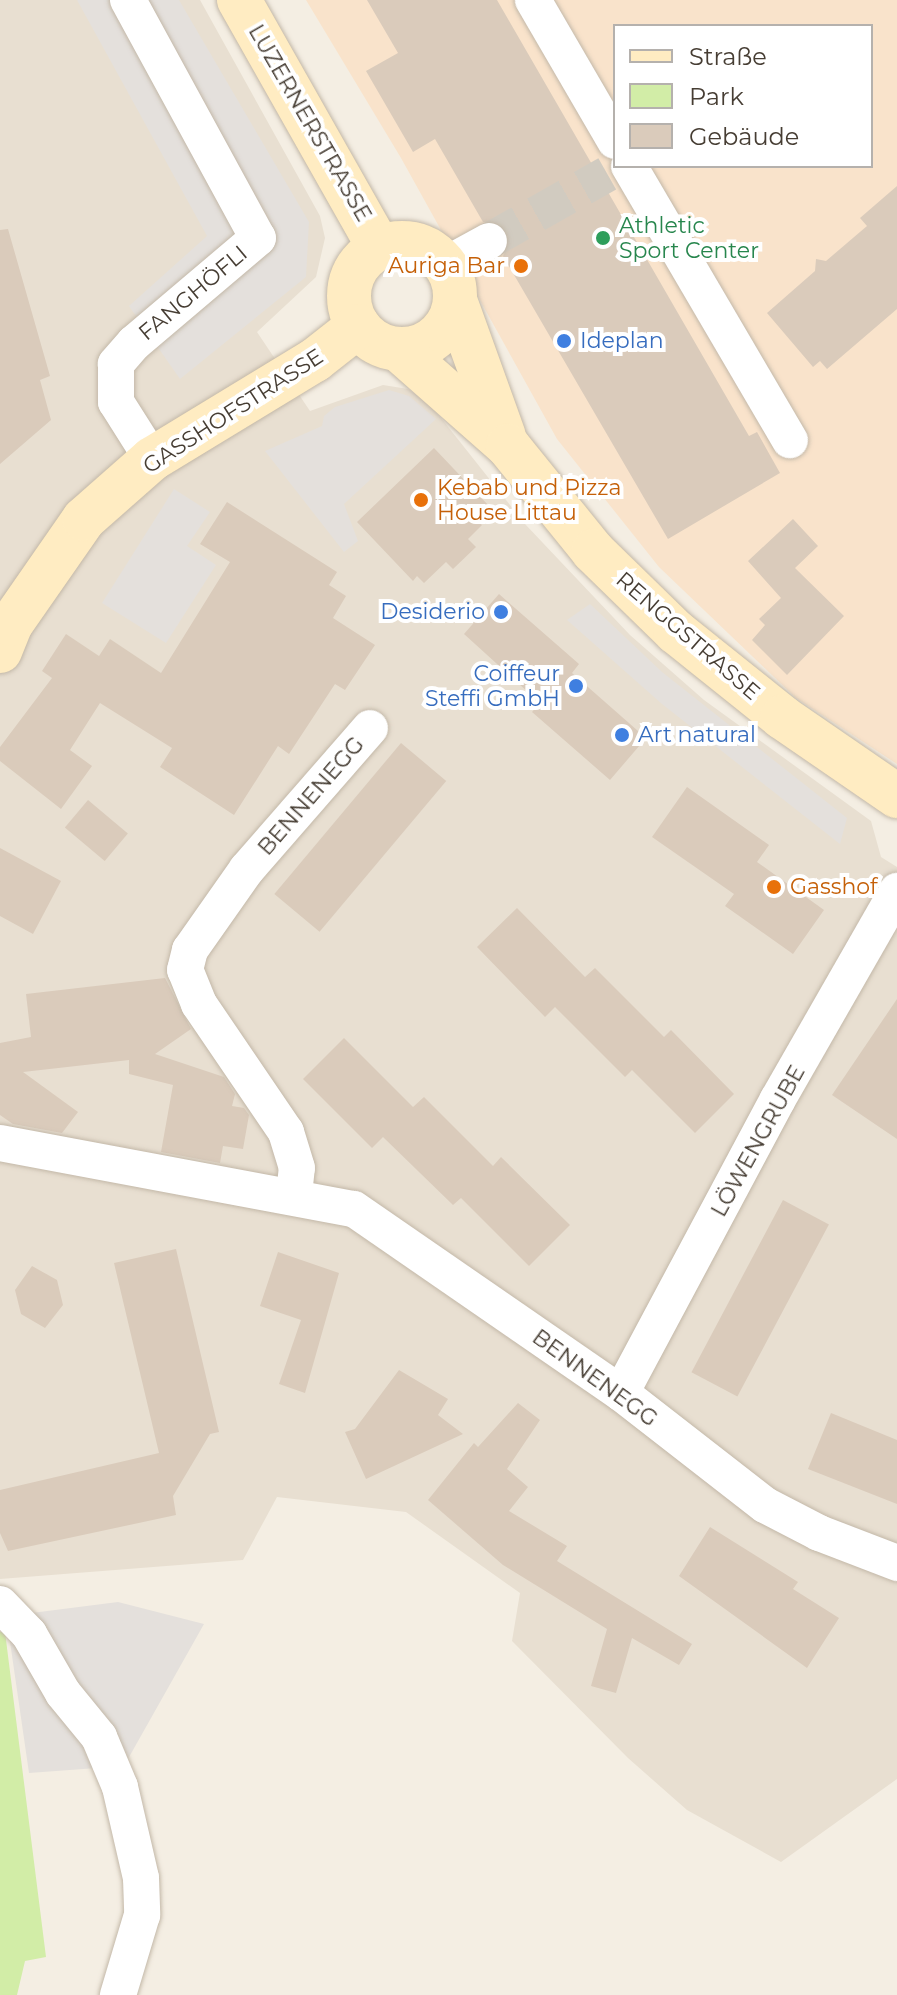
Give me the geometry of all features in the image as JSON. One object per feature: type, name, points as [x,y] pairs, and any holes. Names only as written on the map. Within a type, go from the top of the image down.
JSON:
[{"type":"main road","name":"LUZERNERSTRASSE","points":[[239,0],[379,247]]},
{"type":"main road","points":[[406,242],[434,254],[451,284],[436,337],[398,349],[369,339],[350,310],[352,274],[379,247],[406,242]]},
{"type":"main road","name":"RENGGSTRASSE","points":[[451,284],[508,446]]},
{"type":"main road","name":"GASSHOFSTRASSE","points":[[0,651],[11,624],[84,519],[152,459],[315,360],[358,326]]},
{"type":"main road","name":"RENGGSTRASSE","points":[[398,349],[508,446],[593,551],[676,632],[782,717],[897,796]]},
{"type":"street","name":"FANGHÖFLI","points":[[128,0],[258,238],[134,343],[116,364],[116,402],[152,459]]},
{"type":"street","points":[[533,0],[613,152]]},
{"type":"street","points":[[622,168],[790,440]]},
{"type":"street","points":[[451,284],[489,241]]},
{"type":"street","name":"BENNENEGG","points":[[294,1195],[297,1168],[286,1132],[199,1004],[185,970],[190,950],[247,869],[370,728]]},
{"type":"street","name":"LÖWENGRUBE","points":[[621,1393],[778,1099],[897,891]]},
{"type":"street","name":"BENNENEGG","points":[[0,1143],[127,1170],[294,1195],[354,1209],[621,1393],[765,1505],[819,1533],[897,1563]]},
{"type":"street","points":[[0,1604],[29,1634],[63,1693],[99,1737],[120,1787],[141,1878],[142,1915],[118,1995]]},
{"type":"shaded area","points":[[0,0],[200,0],[320,216],[325,238],[316,277],[257,332],[310,411],[383,385],[408,389],[430,404],[525,524],[630,635],[704,700],[871,821],[881,857],[897,867],[897,1779],[781,1862],[687,1810],[628,1758],[512,1641],[520,1593],[406,1512],[277,1497],[243,1560],[0,1579]]},
{"type":"shaded area","points":[[77,0],[179,0],[309,222],[306,277],[180,379],[129,306],[207,236]]},
{"type":"shaded area","points":[[306,0],[897,0],[897,764],[796,698],[659,567],[557,439],[401,158]]},
{"type":"shaded area","points":[[389,390],[409,396],[436,419],[344,504],[358,541],[344,552],[265,451],[322,426],[324,416],[335,407]]},
{"type":"shaded area","points":[[174,489],[210,512],[187,546],[216,565],[166,643],[102,603]]},
{"type":"shaded area","points":[[590,604],[662,672],[847,818],[840,844],[662,704],[567,620]]},
{"type":"shaded area","points":[[118,1602],[204,1624],[124,1766],[29,1773],[8,1628],[0,1617]]},
{"type":"green space","points":[[0,1632],[5,1632],[46,1957],[25,1961],[17,1995],[0,1995]]},
{"type":"building","points":[[367,0],[497,0],[749,436],[757,432],[780,473],[668,539],[503,256],[510,242],[507,230],[499,223],[483,222],[435,139],[413,152],[366,71],[398,53]]},
{"type":"building","points":[[897,186],[897,309],[827,369],[820,361],[813,367],[767,313],[815,271],[816,259],[826,261],[867,226],[860,218]]},
{"type":"building","points":[[8,229],[50,376],[40,380],[51,420],[0,464],[0,230]]},
{"type":"building","points":[[434,448],[490,507],[476,520],[482,525],[468,539],[476,547],[453,569],[446,562],[424,583],[417,576],[413,581],[357,522]]},
{"type":"building","points":[[227,502],[337,572],[329,585],[346,596],[333,618],[375,645],[345,690],[335,684],[289,754],[278,746],[234,815],[160,767],[172,748],[100,703],[70,750],[92,766],[61,809],[0,761],[0,747],[52,678],[42,671],[66,634],[99,656],[110,639],[161,673],[230,562],[200,544]]},
{"type":"building","points":[[793,519],[818,546],[795,568],[844,616],[787,675],[752,640],[765,625],[759,619],[781,598],[748,561]]},
{"type":"building","points":[[499,594],[579,664],[572,673],[646,738],[610,780],[532,712],[540,703],[464,634]]},
{"type":"building","points":[[401,743],[446,781],[320,932],[274,894]]},
{"type":"building","points":[[687,787],[769,845],[757,862],[824,910],[793,954],[725,906],[734,894],[652,837]]},
{"type":"building","points":[[88,800],[128,833],[105,861],[65,828]]},
{"type":"building","points":[[0,848],[61,881],[33,934],[0,916]]},
{"type":"building","points":[[517,908],[585,977],[595,968],[664,1037],[671,1030],[734,1094],[695,1133],[632,1070],[625,1077],[555,1007],[545,1017],[477,947]]},
{"type":"building","points":[[165,978],[191,1029],[155,1054],[224,1077],[235,1094],[232,1106],[244,1108],[249,1115],[243,1149],[223,1146],[220,1163],[161,1152],[173,1085],[129,1074],[129,1060],[23,1072],[78,1112],[62,1133],[13,1124],[0,1115],[0,1043],[31,1037],[26,994]]},
{"type":"building","points":[[897,999],[897,1139],[832,1095]]},
{"type":"building","points":[[344,1038],[413,1107],[424,1097],[493,1166],[501,1157],[570,1225],[529,1266],[461,1198],[453,1205],[383,1137],[372,1148],[303,1079]]},
{"type":"building","points":[[783,1200],[829,1224],[737,1397],[691,1372]]},
{"type":"building","points":[[176,1249],[219,1432],[210,1434],[173,1496],[176,1515],[8,1551],[0,1533],[0,1490],[159,1453],[114,1263]]},
{"type":"building","points":[[278,1252],[339,1273],[305,1393],[279,1384],[301,1320],[260,1306]]},
{"type":"building","points":[[32,1266],[57,1280],[63,1305],[45,1328],[21,1314],[15,1290]]},
{"type":"building","points":[[399,1370],[448,1399],[438,1415],[463,1434],[366,1479],[345,1432],[355,1429]]},
{"type":"building","points":[[518,1403],[540,1420],[507,1469],[528,1487],[509,1511],[567,1546],[557,1561],[692,1644],[679,1665],[632,1638],[616,1693],[591,1686],[607,1629],[503,1565],[428,1500],[474,1443],[478,1447]]},
{"type":"building","points":[[831,1413],[897,1440],[897,1504],[808,1469]]},
{"type":"building","points":[[710,1527],[798,1582],[793,1589],[839,1618],[807,1668],[679,1576]]},
{"type":"tunnel","points":[[489,241],[607,174]]},
{"type":"place","name":"Athletic Sport Center","points":[[603,238]]},
{"type":"place","name":"Auriga Bar","points":[[521,266]]},
{"type":"place","name":"Ideplan","points":[[564,341]]},
{"type":"place","name":"Kebab und Pizza House Littau","points":[[421,500]]},
{"type":"place","name":"Desiderio","points":[[501,612]]},
{"type":"place","name":"Coiffeur Steffi GmbH","points":[[576,686]]},
{"type":"place","name":"Art natural","points":[[622,735]]},
{"type":"place","name":"Gasshof","points":[[774,887]]}]
